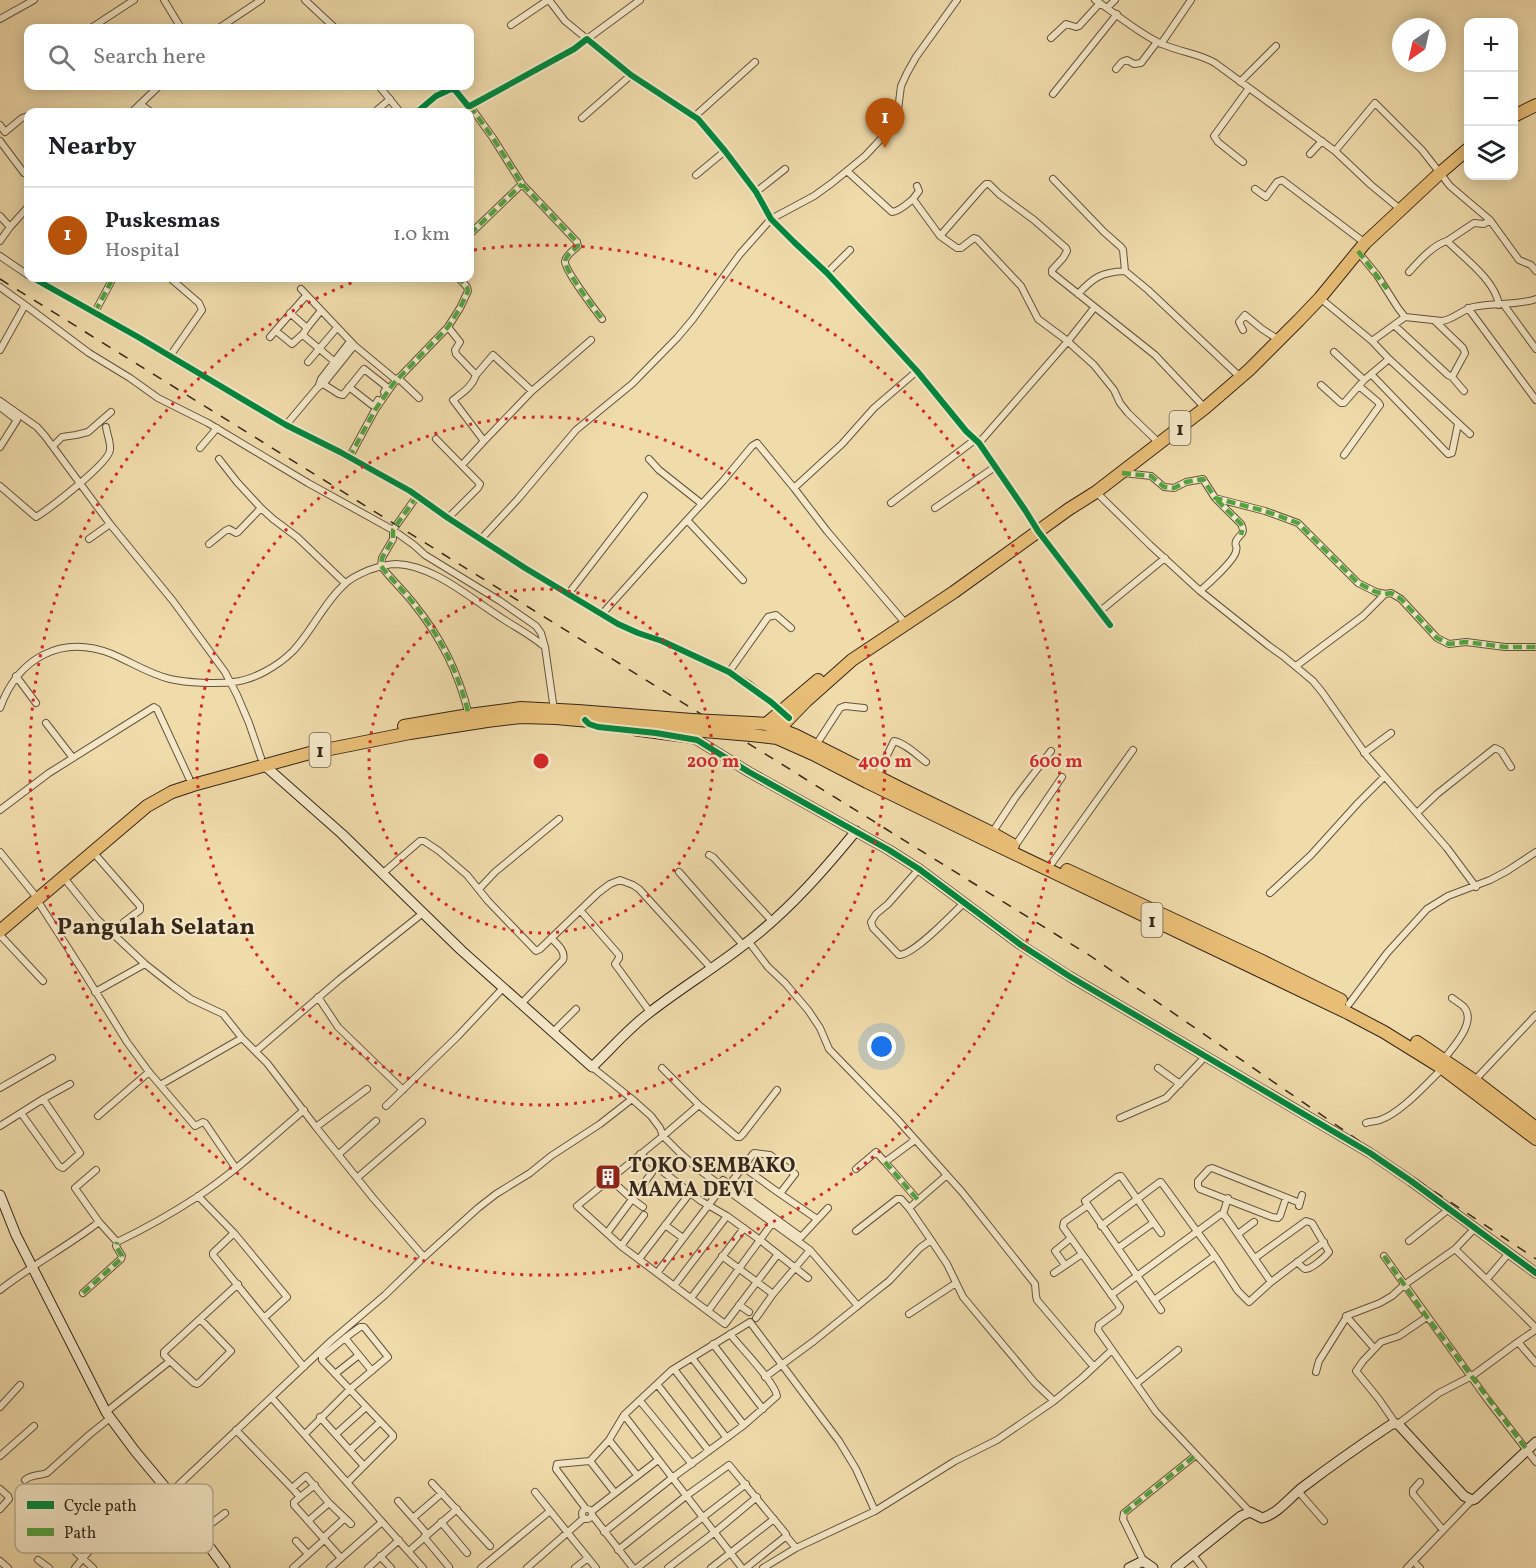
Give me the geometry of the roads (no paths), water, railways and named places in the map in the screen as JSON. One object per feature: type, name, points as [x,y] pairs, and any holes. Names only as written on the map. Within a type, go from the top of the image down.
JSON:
[{"type":"highway","points":[[1518,114],[1536,105]]},
{"type":"highway","name":"1","points":[[751,729],[785,715],[806,701],[852,660],[954,592],[1096,492],[1205,408],[1279,340],[1320,298],[1361,247],[1464,152]]},
{"type":"highway","name":"1","points":[[780,728],[785,715],[828,673],[842,663],[852,660]]},
{"type":"highway","points":[[795,735],[795,722],[806,701]]},
{"type":"highway","name":"1","points":[[0,921],[64,878],[136,814],[161,797],[327,740],[521,708],[580,717],[751,729],[813,754],[952,824],[1348,1013],[1475,1081],[1536,1128]]},
{"type":"highway","name":"1","points":[[0,933],[36,897],[149,796],[168,785],[262,761],[337,747],[454,726],[555,714]]},
{"type":"highway","name":"1","points":[[766,724],[816,745],[1015,846],[1349,1004],[1443,1064],[1536,1139]]},
{"type":"street","points":[[0,19],[34,0]]},
{"type":"street","points":[[97,24],[134,0]]},
{"type":"street","points":[[164,0],[179,24]]},
{"type":"street","points":[[225,24],[261,0]]},
{"type":"street","points":[[305,0],[331,24]]},
{"type":"street","points":[[511,25],[548,0],[566,21],[631,75],[694,117],[725,151],[756,192],[771,219],[827,273],[978,441],[1038,531],[1110,625]]},
{"type":"street","points":[[455,90],[470,106],[587,39],[640,0]]},
{"type":"street","points":[[481,539],[576,430],[632,384],[677,338],[740,254],[771,219],[814,196],[865,156],[895,122],[901,86],[907,73],[957,0]]},
{"type":"street","points":[[1107,8],[1115,0]]},
{"type":"street","points":[[1116,69],[1127,60],[1134,64],[1141,63],[1191,0]]},
{"type":"street","points":[[1051,38],[1066,24],[1079,27],[1098,1],[1159,43],[1175,50],[1208,58],[1335,151],[1400,209]]},
{"type":"street","points":[[1053,94],[1117,14]]},
{"type":"street","points":[[1240,82],[1276,46]]},
{"type":"street","points":[[694,117],[755,62]]},
{"type":"street","points":[[582,118],[631,75]]},
{"type":"street","points":[[1244,162],[1218,142],[1214,136],[1249,88]]},
{"type":"street","points":[[136,108],[155,90]]},
{"type":"street","points":[[382,90],[397,108]]},
{"type":"street","points":[[422,108],[447,90]]},
{"type":"street","points":[[381,108],[390,99]]},
{"type":"street","points":[[1335,151],[1375,103],[1422,150],[1450,186],[1490,220],[1519,260],[1531,265],[1536,271]]},
{"type":"street","points":[[140,104],[146,108]]},
{"type":"street","points":[[474,112],[522,184],[577,242],[578,246],[565,263],[602,319]]},
{"type":"street","points":[[24,117],[5,132],[0,140],[24,173]]},
{"type":"street","points":[[0,125],[5,132]]},
{"type":"street","points":[[1310,154],[1322,141]]},
{"type":"street","points":[[696,176],[725,151]]},
{"type":"street","points":[[756,192],[785,169]]},
{"type":"street","points":[[848,171],[892,212],[913,199],[919,191],[917,186]]},
{"type":"street","points":[[1053,179],[1121,247],[1125,272]]},
{"type":"street","points":[[1255,189],[1266,197],[1277,182],[1282,180],[1361,247],[1405,317]]},
{"type":"street","points":[[474,230],[522,184]]},
{"type":"street","points":[[940,236],[988,184],[1066,248],[1067,251],[1063,258],[1052,272],[1155,355],[1205,408]]},
{"type":"street","points":[[913,199],[940,236],[960,248],[974,238],[977,239],[1021,286],[1038,319],[1068,341],[1094,365],[1114,390],[1128,413],[1160,443]]},
{"type":"street","points":[[0,241],[24,211]]},
{"type":"street","points":[[0,216],[10,226]]},
{"type":"street","points":[[1409,272],[1443,242],[1474,223],[1484,224],[1490,220]]},
{"type":"street","points":[[1447,241],[1483,275],[1501,305],[1536,349]]},
{"type":"street","points":[[827,273],[850,250]]},
{"type":"street","points":[[0,256],[24,271]]},
{"type":"street","points":[[1078,294],[1100,275],[1125,272],[1148,290],[1240,377]]},
{"type":"street","points":[[40,282],[286,425],[410,491],[525,568],[618,624],[663,641],[729,672],[750,685],[785,715]]},
{"type":"street","points":[[95,312],[111,282]]},
{"type":"street","points":[[170,356],[202,310],[199,303],[175,282]]},
{"type":"street","points":[[349,458],[375,410],[397,379],[448,327],[467,295],[467,287],[463,282]]},
{"type":"street","points":[[0,287],[89,353],[170,405],[217,428],[308,483],[393,530],[425,555],[536,626],[541,633],[545,647],[555,714]]},
{"type":"street","points":[[301,289],[355,346],[419,398]]},
{"type":"street","points":[[270,337],[304,298]]},
{"type":"street","points":[[1320,298],[1372,341],[1470,434]]},
{"type":"street","points":[[1372,341],[1405,317],[1434,321],[1448,320],[1481,305],[1535,302]]},
{"type":"street","points":[[0,350],[25,304]]},
{"type":"street","points":[[891,503],[978,441],[1068,341],[1094,308]]},
{"type":"street","points":[[1468,309],[1536,400]]},
{"type":"street","points":[[286,425],[337,363],[320,349],[290,313]]},
{"type":"street","points":[[276,331],[292,344],[319,313]]},
{"type":"street","points":[[1243,330],[1239,322],[1245,315],[1279,340]]},
{"type":"street","points":[[1434,321],[1465,353],[1452,377]]},
{"type":"street","points":[[1394,325],[1452,377],[1464,391]]},
{"type":"street","points":[[448,327],[460,342],[455,350],[456,354],[476,375]]},
{"type":"street","points":[[308,362],[335,330]]},
{"type":"street","points":[[462,465],[532,391],[591,340]]},
{"type":"street","points":[[1334,352],[1364,380]]},
{"type":"street","points":[[484,441],[453,400],[473,383],[476,375],[493,355],[532,391]]},
{"type":"street","points":[[1321,385],[1343,403],[1364,380],[1389,359]]},
{"type":"street","points":[[320,384],[341,395],[344,394],[369,362]]},
{"type":"street","points":[[349,387],[375,405],[387,387],[364,369]]},
{"type":"street","points":[[794,488],[842,444],[874,408],[917,371]]},
{"type":"street","points":[[1371,374],[1448,454],[1452,453],[1458,424]]},
{"type":"street","points":[[1344,455],[1380,405],[1359,386]]},
{"type":"street","points":[[0,401],[18,417]]},
{"type":"street","points":[[0,407],[37,428],[53,446],[110,524],[209,649],[231,682],[262,761],[503,988],[592,1067],[632,1098],[656,1122],[663,1136],[680,1153],[810,1250],[858,1306]]},
{"type":"street","points":[[53,446],[64,436],[88,432],[111,412]]},
{"type":"street","points":[[0,447],[18,417]]},
{"type":"street","points":[[0,486],[36,517],[80,484],[109,455],[110,447],[106,427]]},
{"type":"street","points":[[200,448],[217,428]]},
{"type":"street","points":[[436,439],[480,484],[448,518]]},
{"type":"street","points":[[602,614],[755,443],[906,624]]},
{"type":"street","points":[[219,459],[261,508],[297,537],[345,583]]},
{"type":"street","points":[[649,459],[659,470],[702,504]]},
{"type":"street","points":[[935,508],[995,467]]},
{"type":"street","points":[[1122,472],[1151,477],[1164,487],[1174,488],[1186,482],[1203,479],[1215,498],[1241,524],[1243,533],[1236,542],[1236,553],[1200,591]]},
{"type":"street","points":[[1096,492],[1200,591],[1296,666],[1322,692],[1364,753],[1447,848],[1476,886]]},
{"type":"street","points":[[417,496],[393,530],[393,539],[382,558],[381,566],[413,602],[440,640],[457,675],[469,715]]},
{"type":"street","points":[[569,593],[644,496]]},
{"type":"street","points":[[1215,498],[1265,511],[1298,523],[1358,583],[1385,594]]},
{"type":"street","points":[[209,544],[229,529],[238,532],[261,508]]},
{"type":"street","points":[[687,520],[743,580]]},
{"type":"street","points":[[90,539],[110,524]]},
{"type":"street","points":[[1099,612],[1165,558]]},
{"type":"street","points":[[0,708],[10,685],[27,665],[53,651],[75,647],[109,653],[169,679],[185,682],[248,680],[291,653],[345,583],[364,572],[394,564],[407,565],[434,575],[545,647]]},
{"type":"street","points":[[1296,666],[1363,616],[1385,594],[1391,592],[1401,599],[1444,643],[1477,642],[1505,647],[1536,647]]},
{"type":"street","points":[[729,672],[768,617],[776,615],[791,628]]},
{"type":"street","points":[[16,676],[36,703]]},
{"type":"street","points":[[816,745],[840,708],[845,706],[864,708]]},
{"type":"street","points":[[0,810],[49,773],[153,707],[189,778]]},
{"type":"street","points":[[580,717],[598,727],[697,740],[758,777],[856,831],[919,869],[1021,945],[1411,1180],[1536,1273]]},
{"type":"street","points":[[46,723],[73,758]]},
{"type":"street","points":[[1364,753],[1391,734]]},
{"type":"street","points":[[877,776],[894,741],[926,762]]},
{"type":"street","points":[[1417,813],[1495,748],[1501,751],[1511,767]]},
{"type":"street","points":[[1052,863],[1133,750]]},
{"type":"street","points":[[992,833],[1051,751]]},
{"type":"street","points":[[1015,846],[1062,777]]},
{"type":"street","points":[[1270,893],[1311,855],[1384,777]]},
{"type":"street","points":[[479,889],[495,872],[559,819]]},
{"type":"street","points":[[592,1067],[632,1026],[746,943],[772,921],[808,887],[856,831]]},
{"type":"street","points":[[383,873],[420,841],[423,841],[456,865],[538,951],[591,899],[610,884],[620,880],[625,881],[639,889],[711,968]]},
{"type":"street","points":[[0,852],[36,897],[127,1042],[149,1072],[195,1126],[205,1123],[235,1167]]},
{"type":"street","points":[[92,852],[140,906],[140,910],[124,922]]},
{"type":"street","points":[[1349,1004],[1387,953],[1427,909],[1448,896],[1507,871],[1536,852]]},
{"type":"street","points":[[709,855],[772,921]]},
{"type":"street","points":[[919,869],[871,922],[873,928],[899,955],[905,955],[927,938],[965,902]]},
{"type":"street","points":[[679,872],[786,983],[820,1028],[829,1049],[870,1090],[983,1217],[1035,1284],[1037,1300],[1094,1367]]},
{"type":"street","points":[[64,878],[97,919],[145,964],[191,999],[223,1014],[242,1038],[267,1063],[357,1178],[424,1257]]},
{"type":"street","points":[[580,910],[619,955],[616,964],[650,1012]]},
{"type":"street","points":[[255,1050],[423,913]]},
{"type":"street","points":[[0,933],[43,981]]},
{"type":"street","points":[[521,1004],[565,957],[552,938]]},
{"type":"street","points":[[95,992],[145,964]]},
{"type":"street","points":[[386,1106],[458,1036],[503,988]]},
{"type":"street","points":[[318,998],[338,1027],[403,1090]]},
{"type":"street","points":[[1366,1122],[1382,1119],[1407,1103],[1443,1064],[1467,1026],[1468,1017],[1465,1008],[1452,998]]},
{"type":"street","points":[[553,1032],[576,1010]]},
{"type":"street","points":[[1475,1081],[1536,1016]]},
{"type":"street","points":[[160,1085],[242,1038]]},
{"type":"street","points":[[1188,1046],[1202,1060],[1216,1063]]},
{"type":"street","points":[[0,1088],[52,1058]]},
{"type":"street","points":[[1120,1118],[1165,1100],[1202,1060]]},
{"type":"street","points":[[662,1068],[735,1137],[740,1137],[777,1090]]},
{"type":"street","points":[[1158,1068],[1180,1084]]},
{"type":"street","points":[[98,1116],[149,1072]]},
{"type":"street","points":[[0,1126],[70,1084]]},
{"type":"street","points":[[316,1127],[367,1089]]},
{"type":"street","points":[[179,1484],[331,1341],[386,1295],[478,1208],[600,1124],[632,1098]]},
{"type":"street","points":[[21,1113],[59,1166],[63,1168],[80,1153],[43,1099]]},
{"type":"street","points":[[699,1105],[577,1206],[621,1246],[725,1324],[778,1254]]},
{"type":"street","points":[[117,1242],[158,1222],[198,1196],[304,1110]]},
{"type":"street","points":[[339,1154],[376,1121]]},
{"type":"street","points":[[357,1178],[422,1122]]},
{"type":"street","points":[[885,1162],[915,1140]]},
{"type":"street","points":[[856,1169],[876,1152],[918,1200]]},
{"type":"street","points":[[657,1273],[708,1204],[753,1153],[770,1155],[795,1174],[779,1193]]},
{"type":"street","points":[[640,1155],[701,1201],[744,1228],[808,1278]]},
{"type":"street","points":[[607,1233],[656,1167]]},
{"type":"street","points":[[743,1167],[817,1220]]},
{"type":"street","points":[[1286,1197],[1278,1218],[1200,1189],[1198,1181],[1212,1168],[1286,1197],[1300,1205],[1302,1195]]},
{"type":"street","points":[[96,1170],[75,1189],[117,1242]]},
{"type":"street","points":[[909,1208],[947,1175]]},
{"type":"street","points":[[1161,1233],[1119,1176],[1085,1202],[1161,1310]]},
{"type":"street","points":[[610,1179],[643,1207]]},
{"type":"street","points":[[1101,1226],[1161,1182],[1238,1291],[1249,1302],[1271,1282],[1324,1242]]},
{"type":"street","points":[[724,1185],[801,1237],[828,1208]]},
{"type":"street","points":[[639,1259],[690,1193]]},
{"type":"street","points":[[0,1195],[16,1235],[108,1415],[162,1484]]},
{"type":"street","points":[[198,1196],[234,1233],[287,1296],[286,1300],[265,1317]]},
{"type":"street","points":[[1111,1295],[1223,1214],[1228,1198]]},
{"type":"street","points":[[856,1231],[897,1199],[901,1199],[947,1264],[963,1297],[1035,1383],[1054,1401]]},
{"type":"street","points":[[1088,1206],[1063,1224],[1063,1227],[1119,1306],[1119,1309],[1099,1325],[1098,1330],[1156,1412],[1250,1512],[1259,1517],[1266,1517],[1361,1445],[1397,1424],[1439,1393],[1472,1376],[1534,1331],[1534,1327],[1455,1250]]},
{"type":"street","points":[[1409,1241],[1449,1209]]},
{"type":"street","points":[[1223,1214],[1271,1282]]},
{"type":"street","points":[[621,1246],[644,1215]]},
{"type":"street","points":[[674,1286],[727,1216]]},
{"type":"street","points":[[1255,1258],[1306,1221],[1312,1223],[1329,1252],[1316,1264],[1305,1269],[1297,1262]]},
{"type":"street","points":[[0,1290],[99,1222]]},
{"type":"street","points":[[708,1311],[773,1222]]},
{"type":"street","points":[[1118,1248],[1154,1222]]},
{"type":"street","points":[[1238,1234],[1254,1222]]},
{"type":"street","points":[[665,1225],[683,1238]]},
{"type":"street","points":[[691,1298],[744,1228]]},
{"type":"street","points":[[1316,1372],[1319,1361],[1347,1315],[1392,1296],[1404,1285],[1455,1250],[1475,1228]]},
{"type":"street","points":[[234,1233],[213,1255],[304,1367]]},
{"type":"street","points":[[1065,1265],[1055,1251],[1071,1238]]},
{"type":"street","points":[[765,1377],[889,1281],[920,1248],[931,1240]]},
{"type":"street","points":[[83,1293],[121,1259],[122,1256],[115,1245],[117,1242]]},
{"type":"street","points":[[633,1568],[556,1469],[556,1466],[590,1461],[609,1440],[624,1415],[674,1369],[753,1320],[810,1250]]},
{"type":"street","points":[[1487,1279],[1509,1253]]},
{"type":"street","points":[[1054,1273],[1082,1254]]},
{"type":"street","points":[[1154,1300],[1215,1256]]},
{"type":"street","points":[[1384,1256],[1536,1462]]},
{"type":"street","points":[[722,1257],[773,1294]]},
{"type":"street","points":[[200,1318],[231,1352],[197,1384],[164,1353],[200,1318],[238,1284]]},
{"type":"street","points":[[909,1314],[956,1284]]},
{"type":"street","points":[[739,1305],[749,1312]]},
{"type":"street","points":[[1427,1317],[1399,1336],[1380,1342],[1359,1366],[1357,1373],[1397,1424],[1464,1496],[1472,1500]]},
{"type":"street","points":[[1346,1318],[1374,1348]]},
{"type":"street","points":[[753,1320],[839,1441],[856,1469],[875,1511]]},
{"type":"street","points":[[304,1434],[349,1390],[388,1359],[388,1355],[364,1327],[360,1327],[345,1338],[322,1357],[322,1360],[349,1390],[393,1435],[393,1438],[348,1482]]},
{"type":"street","points":[[604,1532],[744,1425],[777,1394],[730,1334]]},
{"type":"street","points":[[345,1338],[372,1371]]},
{"type":"street","points":[[1518,1342],[1536,1363]]},
{"type":"street","points":[[713,1344],[763,1409]]},
{"type":"street","points":[[763,1568],[796,1548],[875,1511],[955,1461],[997,1440],[1054,1401],[1112,1350]]},
{"type":"street","points":[[1136,1384],[1178,1350]]},
{"type":"street","points":[[334,1374],[358,1355]]},
{"type":"street","points":[[692,1358],[744,1425]]},
{"type":"street","points":[[25,1480],[31,1476],[47,1473],[108,1415],[170,1361]]},
{"type":"street","points":[[674,1369],[726,1437]]},
{"type":"street","points":[[657,1384],[709,1451]]},
{"type":"street","points":[[0,1407],[20,1385]]},
{"type":"street","points":[[272,1398],[423,1568]]},
{"type":"street","points":[[640,1401],[692,1464]]},
{"type":"street","points":[[336,1434],[366,1407]]},
{"type":"street","points":[[624,1415],[744,1568],[786,1536]]},
{"type":"street","points":[[320,1417],[364,1466]]},
{"type":"street","points":[[350,1450],[381,1422]]},
{"type":"street","points":[[0,1456],[33,1426]]},
{"type":"street","points":[[236,1430],[300,1497]]},
{"type":"street","points":[[609,1440],[637,1475]]},
{"type":"street","points":[[1407,1568],[1472,1500],[1536,1442]]},
{"type":"street","points":[[1154,1568],[1144,1562],[1123,1519],[1124,1513],[1196,1455]]},
{"type":"street","points":[[590,1512],[658,1460]]},
{"type":"street","points":[[590,1461],[615,1492]]},
{"type":"street","points":[[618,1550],[729,1465],[796,1548]]},
{"type":"street","points":[[292,1488],[305,1476],[351,1524]]},
{"type":"street","points":[[1420,1482],[1413,1490],[1413,1494],[1443,1530]]},
{"type":"street","points":[[432,1483],[490,1546]]},
{"type":"street","points":[[638,1568],[746,1484]]},
{"type":"street","points":[[315,1485],[294,1502],[294,1505],[341,1558]]},
{"type":"street","points":[[0,1489],[9,1498],[0,1509]]},
{"type":"street","points":[[1298,1491],[1324,1521]]},
{"type":"street","points":[[534,1492],[596,1568]]},
{"type":"street","points":[[413,1518],[442,1493]]},
{"type":"street","points":[[668,1568],[757,1497]]},
{"type":"street","points":[[398,1501],[449,1567]]},
{"type":"street","points":[[308,1521],[329,1503]]},
{"type":"street","points":[[408,1551],[457,1509]]},
{"type":"street","points":[[481,1568],[490,1565],[550,1511]]},
{"type":"street","points":[[527,1568],[584,1518],[591,1518],[590,1512]]},
{"type":"street","points":[[1176,1568],[1233,1521],[1250,1512]]},
{"type":"street","points":[[213,1522],[225,1513]]},
{"type":"street","points":[[293,1568],[345,1518]]},
{"type":"street","points":[[711,1568],[774,1519]]},
{"type":"street","points":[[330,1568],[382,1522]]},
{"type":"street","points":[[441,1522],[467,1553]]},
{"type":"street","points":[[368,1568],[399,1540]]},
{"type":"street","points":[[296,1541],[308,1554]]},
{"type":"street","points":[[213,1552],[225,1568]]},
{"type":"street","points":[[76,1553],[93,1568]]},
{"type":"street","points":[[75,1568],[87,1553]]},
{"type":"street","points":[[380,1556],[391,1568]]},
{"type":"street","points":[[1193,1556],[1203,1568]]},
{"type":"street","points":[[575,1568],[588,1558]]},
{"type":"street","points":[[38,1560],[49,1568]]},
{"type":"street","points":[[0,1561],[8,1568]]},
{"type":"street","points":[[1129,1568],[1144,1562]]},
{"type":"railway","points":[[0,279],[1089,955],[1384,1158],[1536,1259]]},
{"type":"place","name":"Puskesmas","points":[[885,148]]},
{"type":"place","name":"TOKO SEMBAKO MAMA DEVI","points":[[608,1177]]},
{"type":"district","name":"Pangulah Selatan","points":[[156,926]]}]
